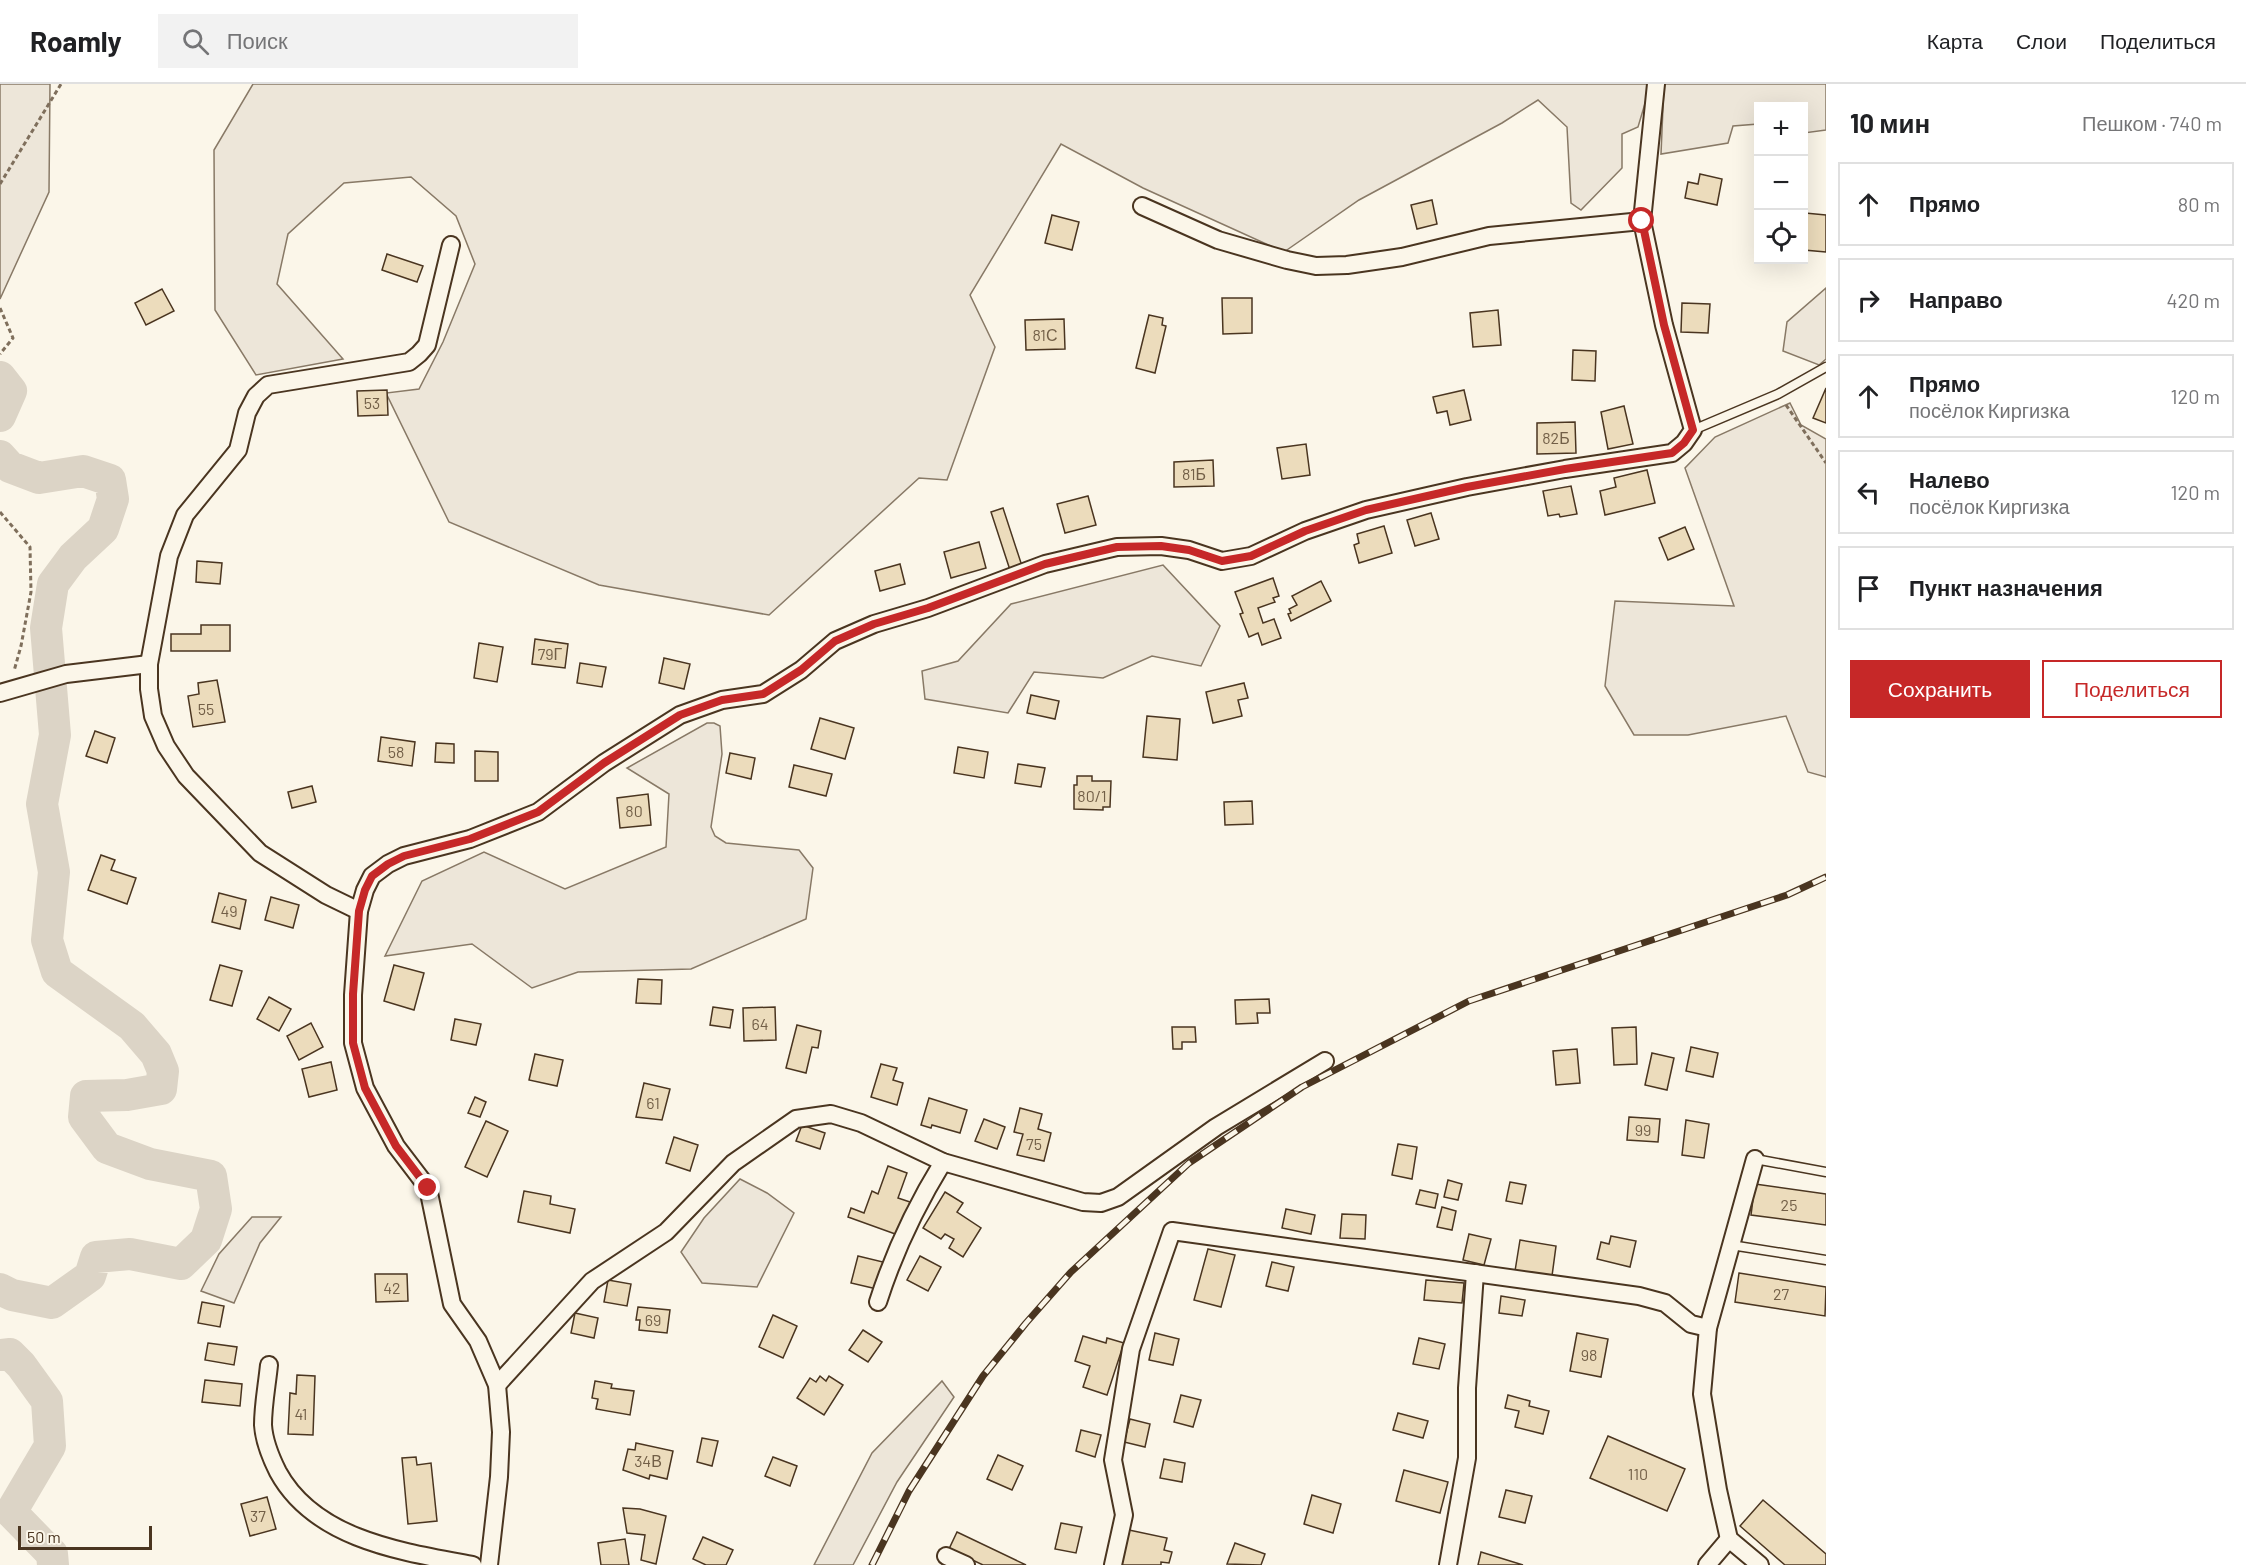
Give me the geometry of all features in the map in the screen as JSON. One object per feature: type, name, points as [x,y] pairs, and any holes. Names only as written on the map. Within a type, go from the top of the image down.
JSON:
[{"type":"street","points":[[489,1565],[499,1477],[501,1432],[497,1385],[477,1341],[452,1304],[428,1188],[396,1146],[365,1088],[353,1043],[353,994],[359,911],[372,876],[404,856],[470,839],[538,812],[604,763],[680,715],[722,700],[763,694],[801,670],[835,641],[874,624],[938,605],[1045,564],[1117,547],[1161,546],[1189,550],[1222,561],[1251,556],[1305,531],[1366,510],[1488,483],[1672,453],[1684,443],[1693,430],[1664,325],[1642,221],[1656,84]]},
{"type":"street","points":[[1142,206],[1218,240],[1316,266],[1347,266],[1402,257],[1489,236],[1642,221]]},
{"type":"street","points":[[359,911],[326,895],[260,853],[186,776],[166,746],[153,716],[149,689],[149,664],[169,556],[177,533],[185,515],[238,450],[247,413],[256,396],[268,385],[409,362],[427,345],[451,245]]},
{"type":"street","points":[[4,692],[66,674],[149,664]]},
{"type":"street","points":[[497,1385],[592,1281],[666,1232],[733,1163],[796,1119],[831,1114],[851,1120],[943,1162],[1083,1202],[1101,1203],[1118,1197],[1216,1127],[1325,1061]]},
{"type":"street","points":[[1755,1160],[1708,1328],[1702,1394],[1729,1539],[1760,1565]]},
{"type":"street","points":[[878,1302],[919,1201],[943,1162]]},
{"type":"street","points":[[1113,1565],[1124,1515],[1113,1460],[1131,1349],[1172,1231],[1639,1296],[1665,1303],[1691,1324],[1708,1328]]},
{"type":"street","points":[[1448,1565],[1467,1458],[1467,1388],[1475,1273]]},
{"type":"street","points":[[269,1365],[263,1426],[266,1443],[274,1464],[288,1489],[303,1505],[326,1523],[368,1541],[473,1565]]},
{"type":"street","points":[[1707,1565],[1729,1539]]},
{"type":"street","points":[[946,1556],[966,1565]]},
{"type":"lane","points":[[1693,430],[1778,393],[1826,367]]},
{"type":"lane","points":[[1755,1160],[1826,1172]]},
{"type":"lane","points":[[1731,1245],[1826,1260]]},
{"type":"path","points":[[0,184],[62,84]]},
{"type":"path","points":[[0,308],[13,338],[0,354]]},
{"type":"path","points":[[1778,393],[1826,463]]},
{"type":"path","points":[[0,512],[30,547],[31,592],[21,646],[4,692]]},
{"type":"shaded area","points":[[0,84],[50,84],[49,192],[0,299]]},
{"type":"shaded area","points":[[253,84],[1648,84],[1649,90],[1638,127],[1622,134],[1622,168],[1581,210],[1571,203],[1567,127],[1538,100],[1502,123],[1359,200],[1284,252],[1143,188],[1061,144],[970,295],[995,347],[947,480],[919,478],[769,615],[599,585],[449,522],[386,393],[419,389],[443,342],[475,264],[456,216],[411,177],[344,183],[288,234],[277,284],[343,359],[256,375],[215,310],[214,150]]},
{"type":"shaded area","points":[[1664,84],[1826,84],[1826,130],[1808,132],[1808,102],[1754,102],[1754,124],[1733,126],[1728,143],[1661,154]]},
{"type":"shaded area","points":[[1826,288],[1826,359],[1819,365],[1783,351],[1787,322]]},
{"type":"shaded area","points":[[1790,403],[1801,425],[1826,439],[1826,777],[1808,772],[1786,716],[1688,735],[1634,735],[1605,686],[1615,601],[1734,606],[1685,468],[1715,437]]},
{"type":"shaded area","points":[[1163,565],[1220,626],[1201,666],[1152,656],[1103,678],[1034,672],[1008,713],[925,699],[922,671],[958,661],[1011,604]]},
{"type":"shaded area","points":[[707,723],[720,726],[722,754],[711,827],[715,836],[726,843],[799,850],[813,868],[806,919],[691,969],[578,972],[532,988],[472,944],[385,956],[422,881],[484,852],[565,889],[666,847],[669,794],[627,768]]},
{"type":"shaded area","points":[[740,1179],[767,1193],[794,1213],[757,1287],[702,1283],[681,1252],[704,1218]]},
{"type":"shaded area","points":[[252,1217],[281,1217],[260,1243],[234,1303],[201,1291],[219,1254]]},
{"type":"shaded area","points":[[942,1381],[954,1397],[897,1482],[853,1565],[814,1565],[872,1453]]},
{"type":"building","points":[[1700,174],[1722,179],[1717,205],[1685,198],[1688,182],[1698,184]]},
{"type":"building","points":[[1432,200],[1437,224],[1417,229],[1411,205]]},
{"type":"building","points":[[1808,213],[1826,215],[1826,252],[1808,250]]},
{"type":"building","points":[[1052,215],[1079,222],[1072,250],[1045,243]]},
{"type":"building","points":[[387,254],[423,266],[417,282],[382,270]]},
{"type":"building","points":[[162,289],[174,311],[146,325],[135,303]]},
{"type":"building","points":[[1222,298],[1252,298],[1252,333],[1223,334]]},
{"type":"building","points":[[1682,303],[1710,304],[1708,333],[1681,332]]},
{"type":"building","points":[[1498,310],[1501,345],[1473,347],[1470,313]]},
{"type":"building","points":[[1149,315],[1163,318],[1162,325],[1166,326],[1155,373],[1136,368]]},
{"type":"building","points":[[1064,319],[1065,349],[1026,350],[1025,320]]},
{"type":"building","points":[[1573,350],[1596,351],[1595,381],[1572,380]]},
{"type":"building","points":[[1826,388],[1826,423],[1813,418]]},
{"type":"building","points":[[387,390],[388,415],[358,416],[357,391]]},
{"type":"building","points":[[1464,390],[1471,420],[1450,425],[1447,411],[1437,413],[1433,397]]},
{"type":"building","points":[[1624,406],[1633,444],[1608,449],[1601,412]]},
{"type":"building","points":[[1575,422],[1576,453],[1537,454],[1537,423]]},
{"type":"building","points":[[1306,444],[1310,475],[1282,479],[1277,448]]},
{"type":"building","points":[[1213,460],[1214,486],[1174,487],[1174,462]]},
{"type":"building","points":[[1647,470],[1655,503],[1605,515],[1600,491],[1616,487],[1614,478]]},
{"type":"building","points":[[1571,486],[1577,514],[1560,517],[1559,514],[1548,516],[1543,491]]},
{"type":"building","points":[[1088,496],[1096,525],[1065,533],[1057,504]]},
{"type":"building","points":[[1003,508],[1022,566],[1010,570],[991,512]]},
{"type":"building","points":[[1431,513],[1439,539],[1415,546],[1407,520]]},
{"type":"building","points":[[1384,526],[1392,553],[1359,563],[1354,545],[1359,543],[1357,534]]},
{"type":"building","points":[[1685,527],[1694,549],[1668,560],[1659,538]]},
{"type":"building","points":[[979,542],[986,568],[951,578],[944,552]]},
{"type":"building","points":[[197,561],[222,563],[220,584],[196,582]]},
{"type":"building","points":[[900,564],[905,584],[880,591],[875,571]]},
{"type":"building","points":[[1273,578],[1279,596],[1273,598],[1275,602],[1258,608],[1263,623],[1274,619],[1281,638],[1262,645],[1258,633],[1249,637],[1235,592]]},
{"type":"building","points":[[1321,581],[1331,601],[1291,621],[1288,614],[1291,613],[1289,609],[1297,605],[1292,596]]},
{"type":"building","points":[[201,625],[230,625],[230,651],[171,651],[171,634],[201,634]]},
{"type":"building","points":[[535,639],[568,644],[565,668],[532,664]]},
{"type":"building","points":[[479,643],[503,647],[497,682],[474,678]]},
{"type":"building","points":[[664,658],[690,664],[684,689],[659,683]]},
{"type":"building","points":[[580,663],[606,667],[602,687],[577,683]]},
{"type":"building","points":[[217,680],[225,722],[193,727],[188,696],[199,694],[198,683]]},
{"type":"building","points":[[1244,683],[1248,698],[1238,700],[1242,716],[1213,723],[1206,692]]},
{"type":"building","points":[[1031,695],[1059,701],[1055,719],[1027,713]]},
{"type":"building","points":[[1147,716],[1180,719],[1177,760],[1143,757]]},
{"type":"building","points":[[820,718],[854,728],[845,759],[811,749]]},
{"type":"building","points":[[95,731],[115,738],[107,763],[86,756]]},
{"type":"building","points":[[381,737],[415,742],[412,766],[378,761]]},
{"type":"building","points":[[436,743],[454,744],[454,763],[435,762]]},
{"type":"building","points":[[958,747],[988,752],[984,778],[954,773]]},
{"type":"building","points":[[475,751],[498,752],[498,781],[475,781]]},
{"type":"building","points":[[730,753],[755,758],[751,779],[726,773]]},
{"type":"building","points":[[1018,764],[1045,768],[1041,787],[1015,783]]},
{"type":"building","points":[[794,765],[832,774],[826,796],[789,787]]},
{"type":"building","points":[[1077,776],[1092,776],[1092,781],[1111,781],[1110,807],[1103,807],[1103,810],[1074,809],[1074,785],[1077,785]]},
{"type":"building","points":[[312,786],[316,802],[292,808],[288,792]]},
{"type":"building","points":[[648,794],[651,825],[620,828],[617,798]]},
{"type":"building","points":[[1252,801],[1253,824],[1225,825],[1224,802]]},
{"type":"building","points":[[101,855],[115,860],[111,870],[136,878],[127,904],[88,890]]},
{"type":"building","points":[[219,893],[246,900],[240,929],[212,922]]},
{"type":"building","points":[[271,897],[299,905],[293,928],[265,920]]},
{"type":"building","points":[[220,965],[242,971],[232,1006],[210,1000]]},
{"type":"building","points":[[394,965],[424,973],[414,1010],[384,1001]]},
{"type":"building","points":[[638,979],[662,980],[661,1004],[636,1003]]},
{"type":"building","points":[[269,997],[291,1009],[279,1031],[257,1019]]},
{"type":"building","points":[[1269,999],[1270,1013],[1257,1013],[1258,1023],[1236,1024],[1235,1000]]},
{"type":"building","points":[[713,1007],[733,1010],[730,1028],[710,1025]]},
{"type":"building","points":[[775,1007],[776,1040],[744,1041],[743,1008]]},
{"type":"building","points":[[455,1019],[481,1024],[476,1045],[451,1040]]},
{"type":"building","points":[[311,1023],[323,1047],[299,1060],[287,1036]]},
{"type":"building","points":[[797,1025],[821,1031],[818,1048],[812,1047],[806,1073],[786,1068]]},
{"type":"building","points":[[1172,1027],[1195,1027],[1196,1042],[1182,1042],[1182,1049],[1173,1049]]},
{"type":"building","points":[[1636,1027],[1637,1064],[1614,1065],[1612,1028]]},
{"type":"building","points":[[1691,1047],[1718,1053],[1713,1077],[1686,1071]]},
{"type":"building","points":[[1577,1049],[1580,1083],[1556,1085],[1553,1051]]},
{"type":"building","points":[[1652,1053],[1674,1058],[1667,1090],[1645,1085]]},
{"type":"building","points":[[535,1054],[563,1060],[557,1086],[529,1080]]},
{"type":"building","points":[[331,1062],[337,1090],[309,1097],[302,1069]]},
{"type":"building","points":[[881,1064],[897,1068],[893,1080],[903,1083],[897,1105],[871,1097]]},
{"type":"building","points":[[644,1083],[670,1089],[662,1120],[636,1117]]},
{"type":"building","points":[[475,1097],[486,1102],[480,1117],[468,1113]]},
{"type":"building","points":[[929,1098],[967,1110],[960,1133],[932,1125],[931,1128],[921,1125]]},
{"type":"building","points":[[1020,1108],[1042,1114],[1038,1129],[1051,1133],[1044,1161],[1017,1155],[1023,1134],[1014,1132]]},
{"type":"building","points":[[1629,1117],[1660,1119],[1658,1142],[1627,1140]]},
{"type":"building","points":[[984,1119],[1005,1127],[997,1149],[975,1141]]},
{"type":"building","points":[[1686,1120],[1709,1124],[1704,1158],[1682,1155]]},
{"type":"building","points":[[486,1121],[508,1131],[487,1177],[465,1167]]},
{"type":"building","points":[[802,1125],[825,1133],[820,1149],[796,1141]]},
{"type":"building","points":[[674,1137],[698,1145],[690,1171],[666,1163]]},
{"type":"building","points":[[1398,1144],[1417,1147],[1412,1179],[1392,1175]]},
{"type":"building","points":[[888,1166],[907,1173],[898,1198],[910,1202],[898,1235],[848,1217],[851,1208],[864,1213],[872,1191],[878,1194]]},
{"type":"building","points":[[1448,1180],[1462,1184],[1458,1200],[1444,1197]]},
{"type":"building","points":[[1510,1182],[1526,1185],[1522,1204],[1506,1201]]},
{"type":"building","points":[[1755,1184],[1826,1194],[1826,1225],[1751,1215]]},
{"type":"building","points":[[1420,1190],[1438,1194],[1435,1208],[1416,1204]]},
{"type":"building","points":[[524,1191],[551,1196],[550,1204],[575,1209],[570,1233],[518,1222]]},
{"type":"building","points":[[945,1192],[963,1203],[957,1212],[981,1228],[963,1257],[949,1248],[954,1239],[945,1234],[941,1239],[923,1228]]},
{"type":"building","points":[[1442,1207],[1456,1211],[1452,1230],[1437,1227]]},
{"type":"building","points":[[1286,1209],[1315,1215],[1311,1234],[1282,1228]]},
{"type":"building","points":[[1342,1214],[1366,1215],[1365,1239],[1340,1238]]},
{"type":"building","points":[[1469,1234],[1491,1239],[1484,1265],[1463,1260]]},
{"type":"building","points":[[1611,1236],[1636,1241],[1630,1267],[1597,1259],[1601,1242],[1609,1244]]},
{"type":"building","points":[[1520,1240],[1556,1246],[1552,1276],[1515,1271]]},
{"type":"building","points":[[1208,1249],[1235,1255],[1221,1307],[1194,1300]]},
{"type":"building","points":[[858,1256],[883,1262],[877,1289],[851,1283]]},
{"type":"building","points":[[920,1256],[941,1267],[928,1291],[907,1280]]},
{"type":"building","points":[[1272,1262],[1294,1267],[1288,1291],[1266,1286]]},
{"type":"building","points":[[1739,1273],[1826,1287],[1825,1316],[1735,1302]]},
{"type":"building","points":[[375,1274],[407,1274],[408,1301],[376,1302]]},
{"type":"building","points":[[608,1280],[631,1284],[627,1306],[604,1302]]},
{"type":"building","points":[[1426,1280],[1464,1283],[1462,1303],[1424,1300]]},
{"type":"building","points":[[1501,1296],[1525,1300],[1522,1316],[1499,1313]]},
{"type":"building","points":[[202,1302],[224,1306],[220,1327],[198,1323]]},
{"type":"building","points":[[638,1307],[670,1310],[667,1333],[639,1330],[640,1320],[636,1320]]},
{"type":"building","points":[[575,1313],[598,1318],[594,1338],[571,1333]]},
{"type":"building","points":[[773,1315],[797,1326],[783,1358],[759,1347]]},
{"type":"building","points":[[863,1330],[882,1342],[868,1362],[849,1350]]},
{"type":"building","points":[[1155,1333],[1179,1339],[1173,1365],[1149,1360]]},
{"type":"building","points":[[1577,1333],[1608,1339],[1601,1377],[1570,1371]]},
{"type":"building","points":[[1083,1336],[1106,1343],[1107,1338],[1124,1343],[1107,1395],[1083,1387],[1090,1366],[1075,1361]]},
{"type":"building","points":[[1419,1338],[1445,1344],[1439,1369],[1413,1364]]},
{"type":"building","points":[[208,1343],[237,1347],[234,1365],[205,1360]]},
{"type":"building","points":[[297,1375],[315,1376],[313,1435],[288,1434],[290,1393],[296,1394]]},
{"type":"building","points":[[820,1376],[826,1381],[829,1376],[843,1385],[824,1415],[797,1398],[810,1378],[816,1382]]},
{"type":"building","points":[[205,1380],[242,1384],[240,1406],[202,1402]]},
{"type":"building","points":[[595,1381],[612,1384],[611,1388],[634,1391],[630,1415],[596,1409],[598,1399],[592,1398]]},
{"type":"building","points":[[1181,1395],[1201,1400],[1193,1427],[1174,1422]]},
{"type":"building","points":[[1508,1395],[1530,1401],[1529,1406],[1549,1411],[1543,1434],[1515,1427],[1519,1411],[1505,1408]]},
{"type":"building","points":[[1398,1413],[1428,1421],[1423,1438],[1393,1430]]},
{"type":"building","points":[[1130,1419],[1150,1424],[1145,1447],[1124,1442]]},
{"type":"building","points":[[1081,1430],[1101,1435],[1095,1457],[1076,1451]]},
{"type":"building","points":[[1608,1436],[1685,1469],[1667,1511],[1590,1478]]},
{"type":"building","points":[[702,1438],[718,1441],[712,1466],[697,1462]]},
{"type":"building","points":[[636,1443],[673,1451],[667,1479],[650,1475],[649,1479],[623,1470],[628,1449],[635,1450]]},
{"type":"building","points":[[998,1455],[1023,1466],[1012,1490],[987,1479]]},
{"type":"building","points":[[416,1457],[417,1465],[431,1463],[437,1521],[408,1524],[402,1458]]},
{"type":"building","points":[[773,1457],[797,1466],[790,1486],[765,1476]]},
{"type":"building","points":[[1164,1459],[1185,1463],[1182,1482],[1160,1478]]},
{"type":"building","points":[[1404,1470],[1448,1482],[1440,1513],[1396,1501]]},
{"type":"building","points":[[1506,1490],[1532,1496],[1525,1523],[1499,1517]]},
{"type":"building","points":[[1312,1495],[1341,1504],[1333,1533],[1304,1524]]},
{"type":"building","points":[[267,1497],[276,1529],[250,1536],[241,1504]]},
{"type":"building","points":[[1763,1500],[1826,1554],[1826,1565],[1785,1565],[1740,1526]]},
{"type":"building","points":[[623,1508],[640,1509],[666,1516],[656,1564],[641,1560],[645,1535],[627,1533]]},
{"type":"building","points":[[1061,1523],[1082,1527],[1076,1553],[1055,1549]]},
{"type":"building","points":[[1129,1530],[1167,1538],[1164,1550],[1172,1552],[1169,1563],[1121,1565]]},
{"type":"building","points":[[957,1532],[1026,1565],[983,1565],[949,1549]]},
{"type":"building","points":[[703,1537],[733,1550],[726,1565],[706,1565],[693,1559]]},
{"type":"building","points":[[625,1539],[629,1565],[601,1565],[598,1543]]},
{"type":"building","points":[[1235,1543],[1265,1554],[1261,1565],[1227,1564]]},
{"type":"building","points":[[1481,1552],[1523,1565],[1478,1565]]},
{"type":"waterway","points":[[0,377],[11,391],[0,416]]},
{"type":"waterway","points":[[0,456],[10,467],[39,478],[83,471],[110,480],[113,499],[103,529],[73,557],[53,584],[46,628],[55,735],[42,804],[54,872],[47,940],[57,972],[132,1026],[156,1054],[163,1071],[161,1089],[127,1095],[86,1096],[84,1117],[107,1148],[150,1164],[211,1176],[216,1209],[206,1240],[181,1264],[130,1254],[96,1257],[90,1276],[52,1303],[12,1295],[0,1289]]},
{"type":"waterway","points":[[0,1355],[10,1354],[21,1365],[47,1401],[50,1446],[11,1512],[52,1554],[53,1565]]},
{"type":"railway","points":[[872,1565],[909,1491],[983,1376],[1071,1272],[1189,1163],[1302,1087],[1469,1001],[1787,895],[1826,877]]},
{"type":"route","points":[[428,1188],[396,1146],[365,1088],[353,1043],[353,994],[359,911],[372,876],[404,856],[470,839],[538,812],[604,763],[680,715],[722,700],[763,694],[801,670],[835,641],[874,624],[928,608],[1045,564],[1117,547],[1161,546],[1189,550],[1222,561],[1251,556],[1305,531],[1366,510],[1467,487],[1672,453],[1684,443],[1693,430],[1664,325],[1642,221]]}]
